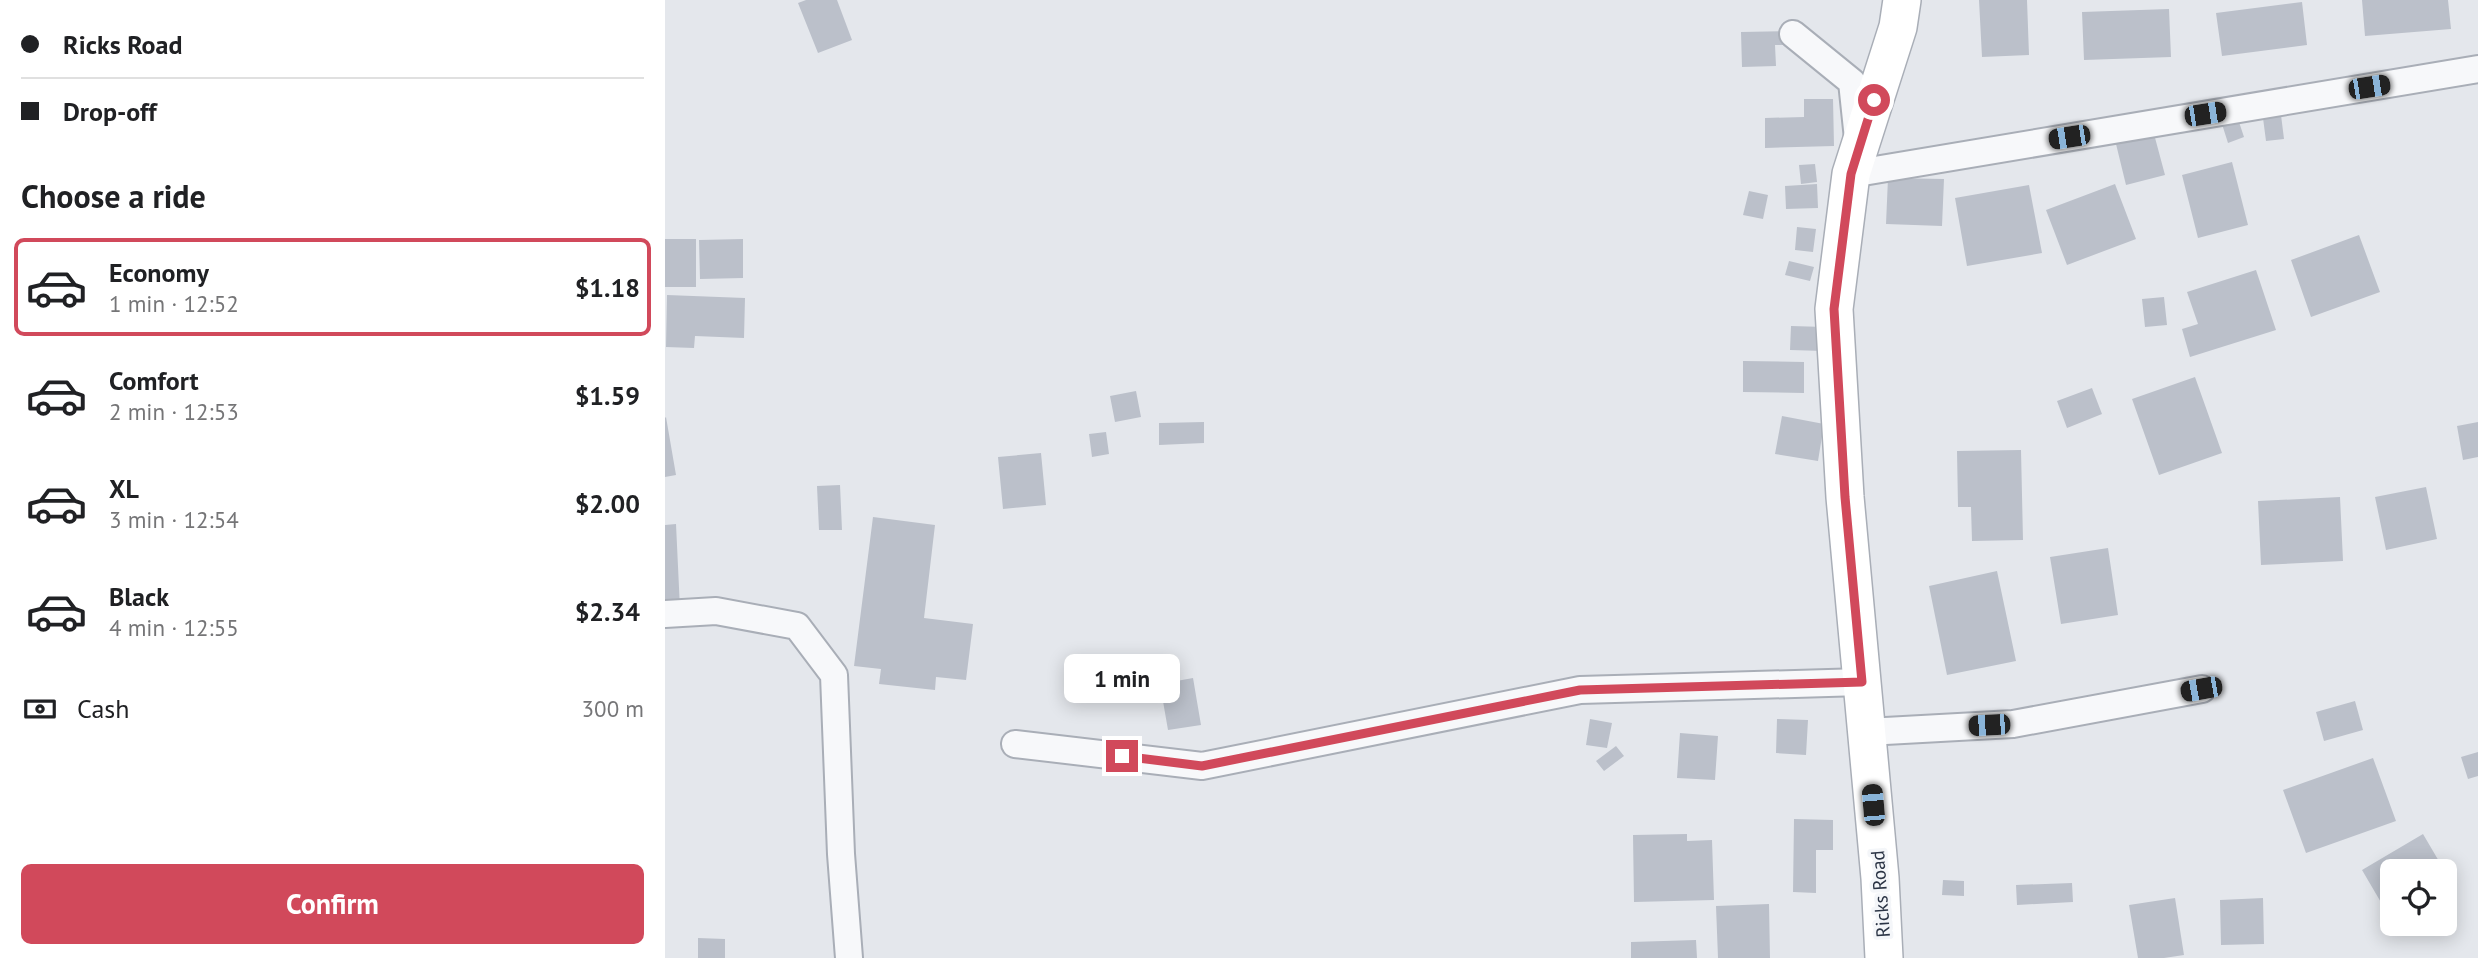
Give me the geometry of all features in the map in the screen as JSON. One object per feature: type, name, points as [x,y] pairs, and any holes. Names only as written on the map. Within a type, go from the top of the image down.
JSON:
[{"type":"street","name":"Ricks Road","points":[[1884,958],[1880,878],[1845,497],[1834,309],[1855,161],[1898,27],[1902,0]]},
{"type":"street","points":[[1793,34],[1852,82],[1855,161],[2478,69]]},
{"type":"street","points":[[665,614],[716,611],[797,626],[834,675],[841,854],[849,958]]},
{"type":"street","points":[[1015,744],[1202,766],[1580,690],[1862,682]]},
{"type":"street","points":[[1867,732],[2013,724],[2201,689]]},
{"type":"building","points":[[806,0],[837,0],[852,40],[818,53],[798,3]]},
{"type":"building","points":[[1979,0],[2027,0],[2029,55],[1982,57]]},
{"type":"building","points":[[2362,0],[2448,0],[2451,29],[2365,36]]},
{"type":"building","points":[[2302,2],[2307,45],[2222,56],[2216,13]]},
{"type":"building","points":[[2169,9],[2171,57],[2084,60],[2082,12]]},
{"type":"building","points":[[1800,31],[1800,45],[1775,45],[1776,66],[1742,67],[1741,32]]},
{"type":"building","points":[[1804,99],[1833,99],[1834,146],[1765,148],[1765,118],[1804,117]]},
{"type":"building","points":[[2281,115],[2284,139],[2266,141],[2263,118]]},
{"type":"building","points":[[2237,116],[2244,137],[2228,143],[2221,121]]},
{"type":"building","points":[[2154,134],[2165,175],[2126,185],[2116,144]]},
{"type":"building","points":[[2232,162],[2248,225],[2198,238],[2182,175]]},
{"type":"building","points":[[1815,164],[1817,182],[1801,184],[1799,165]]},
{"type":"building","points":[[1888,178],[1944,179],[1942,226],[1886,224]]},
{"type":"building","points":[[1817,184],[1818,208],[1786,209],[1785,186]]},
{"type":"building","points":[[2115,184],[2136,239],[2067,265],[2046,210]]},
{"type":"building","points":[[2029,185],[2042,253],[1967,266],[1955,198]]},
{"type":"building","points":[[1749,191],[1768,195],[1763,219],[1743,215]]},
{"type":"building","points":[[1797,227],[1816,229],[1813,252],[1795,250]]},
{"type":"building","points":[[2359,235],[2380,292],[2311,317],[2291,260]]},
{"type":"building","points":[[665,239],[696,239],[696,287],[665,287]]},
{"type":"building","points":[[743,239],[743,278],[700,279],[699,240]]},
{"type":"building","points":[[1789,261],[1814,267],[1810,281],[1785,275]]},
{"type":"building","points":[[2256,270],[2276,330],[2190,357],[2182,329],[2198,324],[2187,292]]},
{"type":"building","points":[[667,295],[745,298],[744,338],[695,336],[694,348],[666,347]]},
{"type":"building","points":[[2164,297],[2167,325],[2145,327],[2142,299]]},
{"type":"building","points":[[1791,326],[1825,327],[1824,351],[1790,350]]},
{"type":"building","points":[[1743,361],[1804,362],[1804,393],[1743,392]]},
{"type":"building","points":[[2195,377],[2222,453],[2159,475],[2132,399]]},
{"type":"building","points":[[2092,388],[2102,414],[2067,428],[2057,401]]},
{"type":"building","points":[[1136,391],[1141,417],[1115,422],[1110,396]]},
{"type":"building","points":[[1782,416],[1824,424],[1818,461],[1775,454]]},
{"type":"building","points":[[665,418],[676,475],[665,477]]},
{"type":"building","points":[[1204,422],[1204,443],[1159,445],[1159,423]]},
{"type":"building","points":[[2478,422],[2478,457],[2463,460],[2457,426]]},
{"type":"building","points":[[1106,432],[1109,454],[1092,457],[1089,434]]},
{"type":"building","points":[[2021,450],[2023,540],[1972,541],[1971,507],[1958,507],[1957,451]]},
{"type":"building","points":[[1041,453],[1046,505],[1003,509],[998,457]]},
{"type":"building","points":[[840,485],[842,530],[819,530],[817,486]]},
{"type":"building","points":[[2426,487],[2437,539],[2386,550],[2375,497]]},
{"type":"building","points":[[2340,497],[2343,561],[2261,565],[2258,501]]},
{"type":"building","points":[[873,517],[935,525],[924,618],[973,624],[966,680],[936,677],[935,690],[879,684],[881,669],[854,666]]},
{"type":"building","points":[[676,524],[680,609],[665,609],[665,525]]},
{"type":"building","points":[[2108,548],[2118,615],[2061,624],[2050,557]]},
{"type":"building","points":[[1997,571],[2016,661],[1947,675],[1929,586]]},
{"type":"building","points":[[1193,678],[1201,725],[1168,730],[1160,684]]},
{"type":"building","points":[[2355,701],[2363,730],[2324,741],[2316,712]]},
{"type":"building","points":[[1590,719],[1612,723],[1607,748],[1586,745]]},
{"type":"building","points":[[1777,719],[1808,720],[1806,755],[1776,753]]},
{"type":"building","points":[[1680,733],[1718,736],[1715,780],[1677,778]]},
{"type":"building","points":[[1616,746],[1624,756],[1604,771],[1596,761]]},
{"type":"building","points":[[2478,752],[2478,776],[2468,779],[2461,757]]},
{"type":"building","points":[[2373,758],[2396,821],[2306,853],[2283,790]]},
{"type":"building","points":[[1794,819],[1833,820],[1833,850],[1816,850],[1816,893],[1793,892]]},
{"type":"building","points":[[1687,834],[1687,841],[1712,840],[1714,900],[1634,902],[1633,835]]},
{"type":"building","points":[[2423,834],[2438,859],[2381,859]]},
{"type":"building","points":[[2380,859],[2380,901],[2362,870]]},
{"type":"building","points":[[1943,880],[1964,881],[1964,896],[1942,895]]},
{"type":"building","points":[[2072,883],[2073,902],[2017,905],[2016,885]]},
{"type":"building","points":[[2175,898],[2184,955],[2138,958],[2129,905]]},
{"type":"building","points":[[2263,898],[2264,944],[2221,945],[2220,900]]},
{"type":"building","points":[[1769,904],[1770,958],[1718,958],[1716,906]]},
{"type":"building","points":[[698,938],[725,939],[725,958],[698,958]]},
{"type":"building","points":[[1696,940],[1697,958],[1631,958],[1631,942]]},
{"type":"route","points":[[1122,756],[1202,766],[1580,690],[1862,682],[1845,497],[1834,309],[1851,174],[1874,100]]}]
